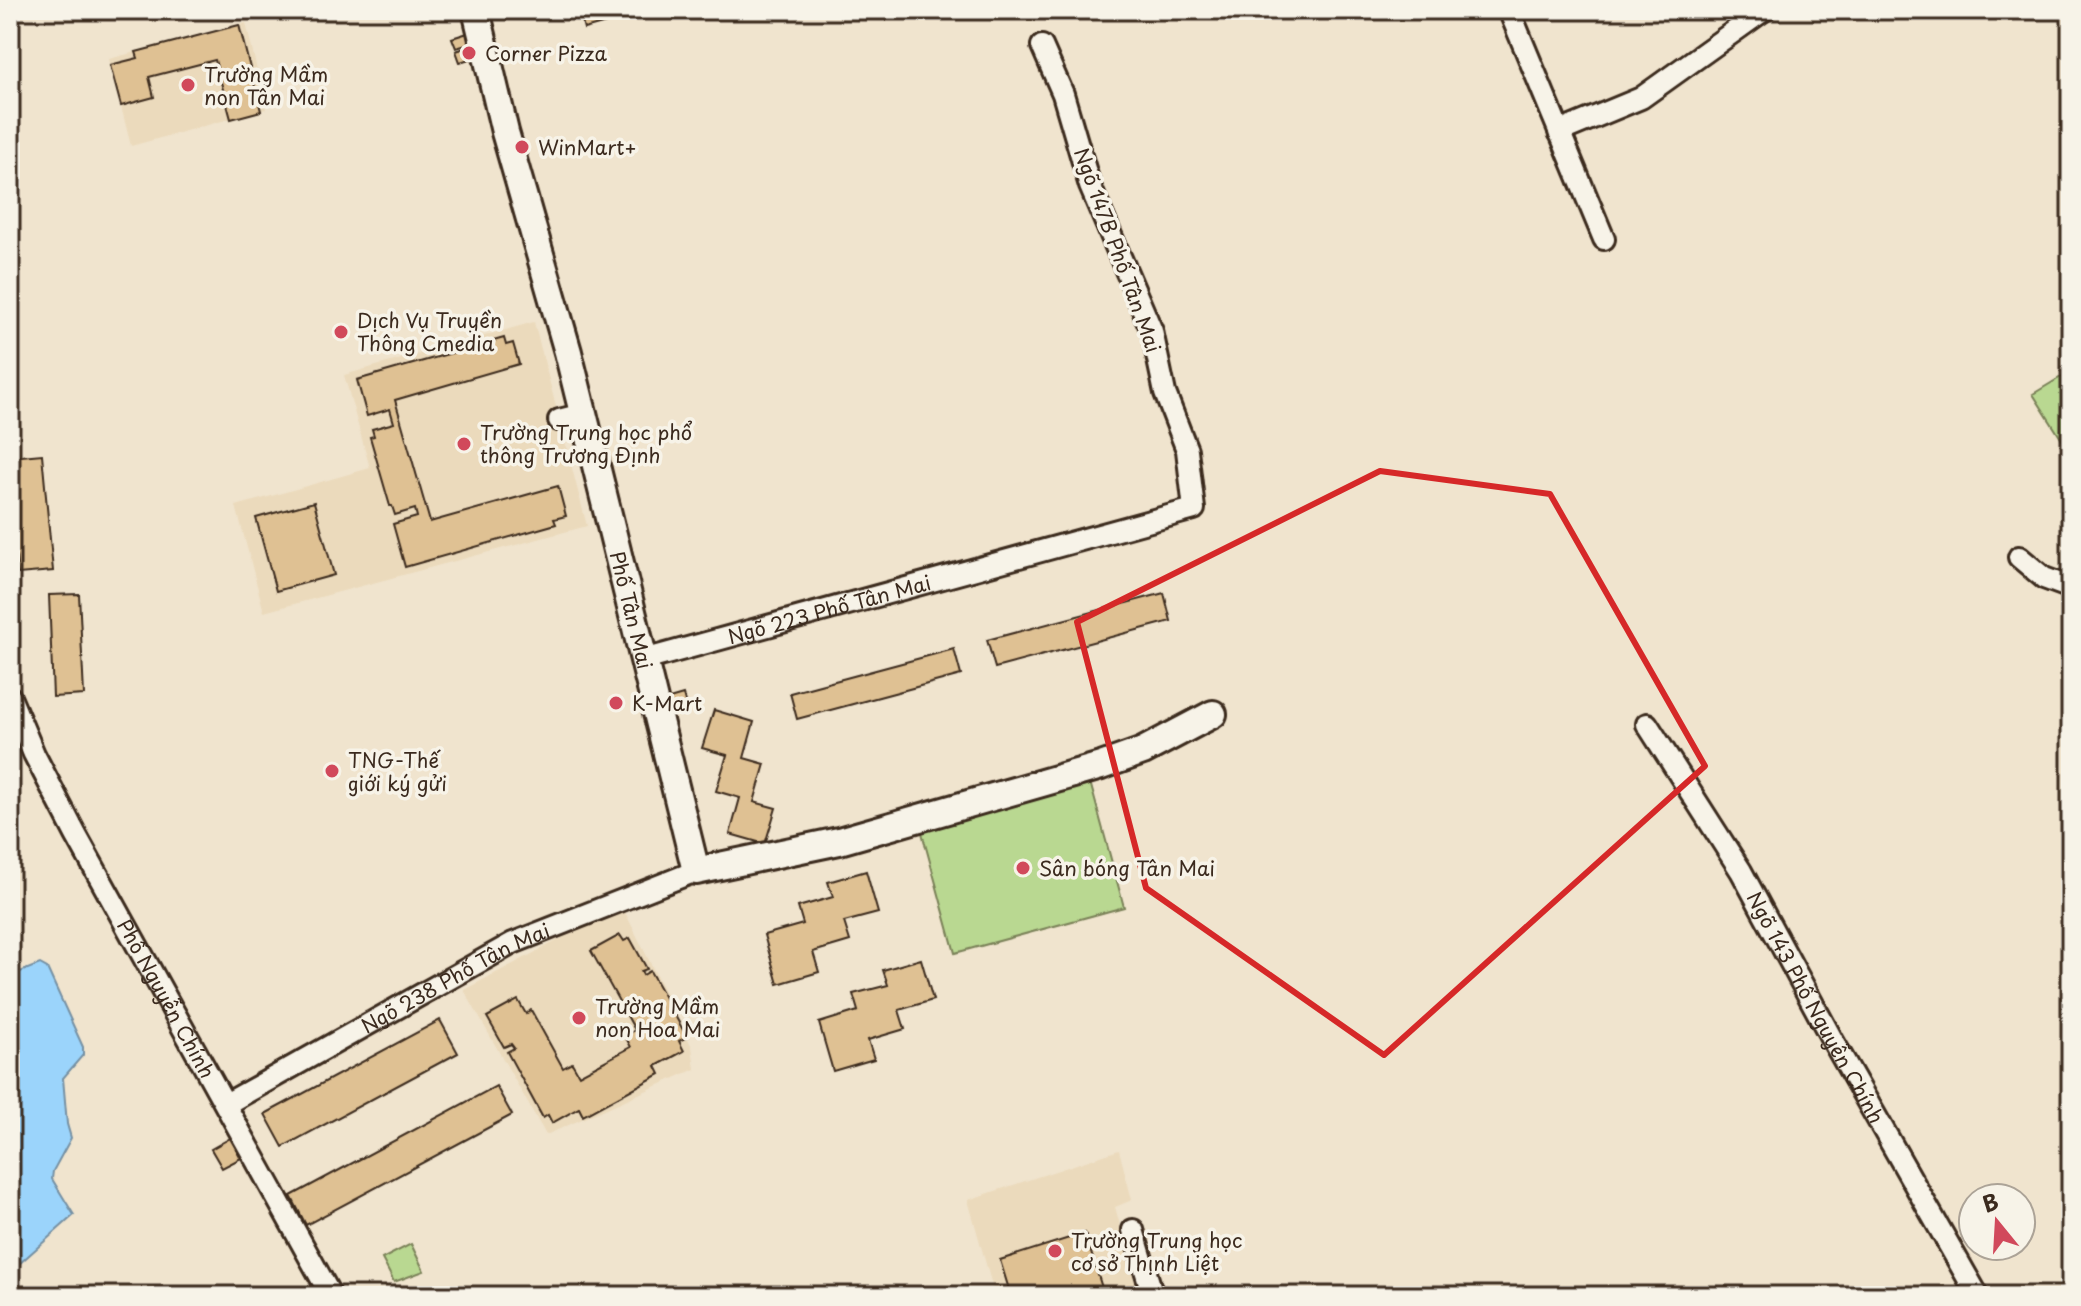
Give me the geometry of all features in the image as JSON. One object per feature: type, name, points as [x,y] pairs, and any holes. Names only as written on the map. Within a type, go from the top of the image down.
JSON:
[{"type":"street","name":"Phố Tân Mai","points":[[476,10],[489,71],[551,286],[571,417],[644,660],[696,871]]},
{"type":"street","points":[[1509,10],[1604,239]]},
{"type":"street","points":[[1559,132],[1641,98],[1764,10]]},
{"type":"street","name":"Ngõ 147B Phố Tân Mai","points":[[1015,560],[1194,509],[1187,450],[1165,393],[1152,331],[1090,186],[1063,94],[1042,46]]},
{"type":"street","points":[[2019,557],[2044,578],[2071,588]]},
{"type":"street","name":"Ngõ 223 Phố Tân Mai","points":[[644,660],[852,601],[1015,560]]},
{"type":"street","name":"Phố Nguyễn Chính","points":[[10,697],[34,754],[76,835],[331,1296]]},
{"type":"street","points":[[696,871],[839,841],[1101,766],[1143,751],[1213,714]]},
{"type":"street","name":"Ngõ 143 Phố Nguyễn Chính","points":[[1647,724],[1741,871],[1833,1041],[1978,1296]]},
{"type":"street","name":"Ngõ 238 Phố Tân Mai","points":[[226,1104],[513,943],[696,871]]},
{"type":"street","points":[[1133,1230],[1153,1296]]},
{"type":"highlighted area","points":[[1380,471],[1550,494],[1705,766],[1384,1055],[1146,888],[1077,622]]},
{"type":"shaded area","name":"Trường Mầm non Tân Mai","points":[[246,23],[266,109],[131,146],[109,59]]},
{"type":"shaded area","name":"Trường Trung học phổ thông Trương Định","points":[[534,322],[587,526],[264,612],[236,506],[370,468],[344,375]]},
{"type":"shaded area","points":[[10,357],[22,402],[10,405]]},
{"type":"shaded area","name":"Trường Mầm non Hoa Mai","points":[[622,906],[692,1047],[695,1069],[546,1135],[464,990]]},
{"type":"shaded area","name":"Trường Trung học cơ sở Thịnh Liệt","points":[[1119,1150],[1132,1200],[1115,1207],[1140,1296],[995,1296],[968,1200]]},
{"type":"green space","points":[[2071,371],[2071,454],[2033,394]]},
{"type":"green space","name":"Sân bóng Tân Mai","points":[[1090,782],[1124,907],[955,953],[921,829]]},
{"type":"green space","points":[[411,1244],[424,1271],[394,1282],[382,1259]]},
{"type":"water","points":[[40,964],[47,968],[83,1047],[83,1055],[63,1078],[71,1138],[53,1171],[52,1179],[74,1215],[10,1272],[10,976]]},
{"type":"building","points":[[579,10],[654,10],[584,29]]},
{"type":"building","points":[[239,25],[261,111],[231,119],[215,60],[149,77],[154,97],[121,106],[110,65],[138,58],[136,52]]},
{"type":"building","points":[[474,31],[477,42],[456,48],[452,38]]},
{"type":"building","name":"Corner Pizza","points":[[478,44],[482,55],[460,62],[456,51]]},
{"type":"building","points":[[504,338],[506,345],[513,343],[519,364],[395,400],[430,522],[558,486],[566,516],[554,519],[556,524],[405,567],[393,524],[417,517],[415,509],[395,515],[370,437],[374,436],[372,429],[394,423],[390,409],[367,416],[357,380]]},
{"type":"building","points":[[42,454],[53,571],[18,574],[10,495],[10,457]]},
{"type":"building","points":[[314,502],[334,575],[276,591],[256,518]]},
{"type":"building","points":[[1164,593],[1171,621],[995,668],[987,640]]},
{"type":"building","points":[[79,594],[84,695],[53,697],[49,595]]},
{"type":"building","points":[[954,649],[961,675],[797,719],[790,693]]},
{"type":"building","points":[[683,695],[687,709],[662,715],[659,702]]},
{"type":"building","points":[[714,710],[754,722],[744,758],[765,764],[754,802],[776,808],[765,844],[730,834],[740,798],[716,791],[727,755],[702,748]]},
{"type":"building","points":[[10,733],[17,754],[10,756]]},
{"type":"building","points":[[866,871],[878,913],[844,922],[850,941],[813,952],[819,972],[778,984],[764,935],[803,924],[798,907],[833,897],[828,882]]},
{"type":"building","points":[[620,935],[624,941],[630,938],[647,969],[641,971],[643,975],[650,971],[687,1037],[679,1041],[684,1051],[656,1066],[660,1074],[583,1116],[579,1108],[552,1123],[548,1115],[543,1118],[507,1052],[514,1048],[511,1044],[504,1047],[487,1017],[518,1000],[526,1014],[531,1010],[563,1068],[572,1063],[579,1075],[631,1047],[625,1036],[635,1030],[591,951]]},
{"type":"building","points":[[921,959],[933,1000],[899,1010],[905,1029],[868,1040],[874,1059],[833,1071],[819,1023],[858,1011],[853,994],[888,985],[883,970]]},
{"type":"building","points":[[440,1020],[458,1053],[283,1147],[265,1114]]},
{"type":"building","points":[[496,1086],[512,1115],[306,1225],[291,1196]]},
{"type":"building","points":[[234,1136],[245,1156],[222,1168],[211,1149]]},
{"type":"building","points":[[1085,1233],[1102,1288],[1076,1296],[1011,1296],[1000,1260]]},
{"type":"place","name":"Corner Pizza","points":[[469,53]]},
{"type":"place","name":"Trường Mầm non Tân Mai","points":[[188,85]]},
{"type":"place","name":"WinMart+","points":[[522,147]]},
{"type":"place","name":"Dịch Vụ Truyền Thông Cmedia","points":[[341,332]]},
{"type":"place","name":"Trường Trung học phổ thông Trương Định","points":[[464,444]]},
{"type":"place","name":"K-Mart","points":[[616,703]]},
{"type":"place","name":"TNG-Thế giới ký gửi","points":[[332,771]]},
{"type":"place","name":"Sân bóng Tân Mai","points":[[1023,868]]},
{"type":"place","name":"Trường Mầm non Hoa Mai","points":[[579,1018]]},
{"type":"place","name":"Trường Trung học cơ sở Thịnh Liệt","points":[[1055,1251]]}]
